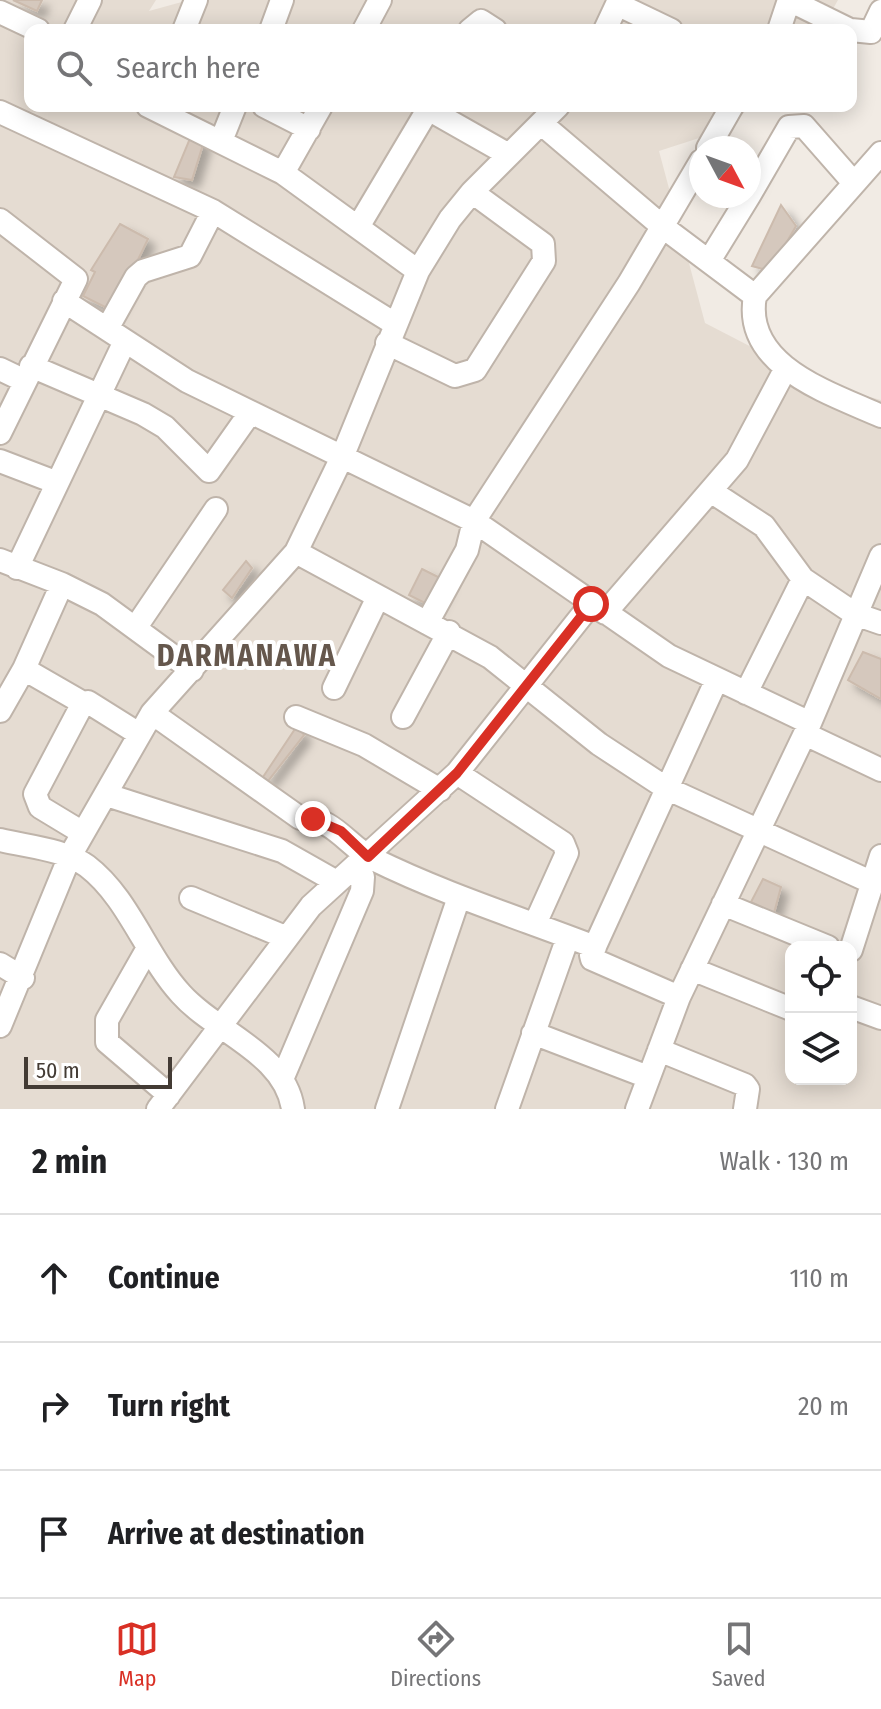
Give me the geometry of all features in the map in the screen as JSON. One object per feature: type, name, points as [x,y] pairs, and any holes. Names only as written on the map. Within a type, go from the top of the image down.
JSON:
[{"type":"street","points":[[78,24],[90,0]]},
{"type":"street","points":[[186,24],[196,0]]},
{"type":"street","points":[[273,24],[282,0]]},
{"type":"street","points":[[367,24],[380,0]]},
{"type":"street","points":[[781,24],[789,0],[838,24]]},
{"type":"street","points":[[608,24],[618,2],[660,24]]},
{"type":"street","points":[[857,31],[871,32],[881,11]]},
{"type":"street","points":[[0,12],[25,24]]},
{"type":"street","points":[[0,112],[213,211],[455,376],[475,370],[544,261],[543,244],[472,192]]},
{"type":"street","points":[[161,112],[283,173],[418,271]]},
{"type":"street","points":[[221,141],[233,112]]},
{"type":"street","points":[[276,112],[309,129]]},
{"type":"street","points":[[283,173],[318,112]]},
{"type":"street","points":[[358,227],[427,112]]},
{"type":"street","points":[[436,112],[509,155]]},
{"type":"street","points":[[0,1026],[23,978],[70,856],[152,713],[296,552],[343,455],[418,271],[450,219],[472,192],[553,112]]},
{"type":"street","points":[[715,136],[729,112]]},
{"type":"street","points":[[543,125],[663,227],[755,296]]},
{"type":"street","points":[[761,175],[789,127],[798,125],[804,126],[854,183]]},
{"type":"street","points":[[881,153],[755,296],[751,318],[767,350],[786,368],[807,382],[881,416]]},
{"type":"street","points":[[427,623],[467,550],[474,521],[689,182]]},
{"type":"street","points":[[709,261],[742,208]]},
{"type":"street","points":[[192,670],[136,627],[62,584],[5,566],[55,482],[99,394],[136,277],[143,271],[190,256],[213,211]]},
{"type":"street","points":[[0,220],[76,279],[0,433]]},
{"type":"street","points":[[64,301],[187,381],[474,521],[641,640],[746,693],[881,770]]},
{"type":"street","points":[[148,948],[107,1020],[105,1032],[107,1042],[163,1102],[285,937],[335,881],[363,861],[457,773],[526,687],[712,492],[737,460],[786,368]]},
{"type":"street","points":[[0,369],[99,394],[165,427],[209,471],[250,413]]},
{"type":"street","points":[[0,461],[55,482]]},
{"type":"street","points":[[712,492],[764,526],[803,579],[855,614],[881,623]]},
{"type":"street","points":[[136,627],[216,509]]},
{"type":"street","points":[[296,552],[449,632],[490,657],[599,744],[666,788],[873,883]]},
{"type":"street","points":[[637,1109],[679,997],[808,729],[881,556]]},
{"type":"street","points":[[746,693],[803,579]]},
{"type":"street","points":[[0,711],[24,669],[62,584]]},
{"type":"street","points":[[334,688],[378,597]]},
{"type":"street","points":[[403,717],[449,632]]},
{"type":"street","points":[[24,669],[83,703],[88,702],[139,734]]},
{"type":"street","points":[[679,997],[592,959],[717,679]]},
{"type":"street","points":[[83,703],[35,794],[40,807],[83,833]]},
{"type":"street","points":[[152,713],[300,818],[341,831],[363,861],[595,947]]},
{"type":"street","points":[[296,717],[364,745],[440,790]]},
{"type":"street","points":[[457,773],[563,843],[567,853],[535,924]]},
{"type":"street","points":[[107,795],[282,851],[335,881]]},
{"type":"street","points":[[0,840],[70,856],[105,885],[182,996],[283,1077],[290,1090],[293,1109]]},
{"type":"street","points":[[854,941],[881,856]]},
{"type":"street","points":[[283,1077],[362,891],[363,861]]},
{"type":"street","points":[[387,1109],[459,897]]},
{"type":"street","points":[[191,898],[285,937]]},
{"type":"street","points":[[723,904],[813,941]]},
{"type":"street","points":[[507,1109],[568,937]]},
{"type":"street","points":[[0,964],[23,978]]},
{"type":"street","points":[[692,969],[785,1007]]},
{"type":"street","points":[[857,1009],[881,1018]]},
{"type":"street","points":[[533,1033],[648,1077]]},
{"type":"street","points":[[659,1050],[745,1085],[748,1089],[745,1109]]},
{"type":"shaded area","points":[[0,0],[156,0],[149,11],[189,0],[838,0],[824,24],[24,24],[24,112],[745,112],[730,128],[705,136],[689,136],[689,141],[659,151],[705,323],[825,385],[881,400],[881,1109],[0,1109]]},
{"type":"building","points":[[13,0],[42,0],[37,11]]},
{"type":"building","points":[[191,136],[204,141],[192,180],[174,177]]},
{"type":"building","points":[[781,205],[796,226],[770,271],[752,266]]},
{"type":"building","points":[[120,224],[148,239],[113,311],[83,296],[95,272],[91,270]]},
{"type":"building","points":[[246,561],[252,568],[232,598],[223,590]]},
{"type":"building","points":[[422,569],[446,581],[433,607],[409,595]]},
{"type":"building","points":[[863,652],[881,659],[881,699],[848,680]]},
{"type":"building","points":[[297,726],[304,735],[268,781],[263,777]]},
{"type":"building","points":[[763,879],[781,887],[774,913],[751,902]]},
{"type":"district","name":"DARMANAWA","points":[[247,656]]},
{"type":"route","points":[[313,819],[341,831],[368,857],[457,773],[591,604]]}]
